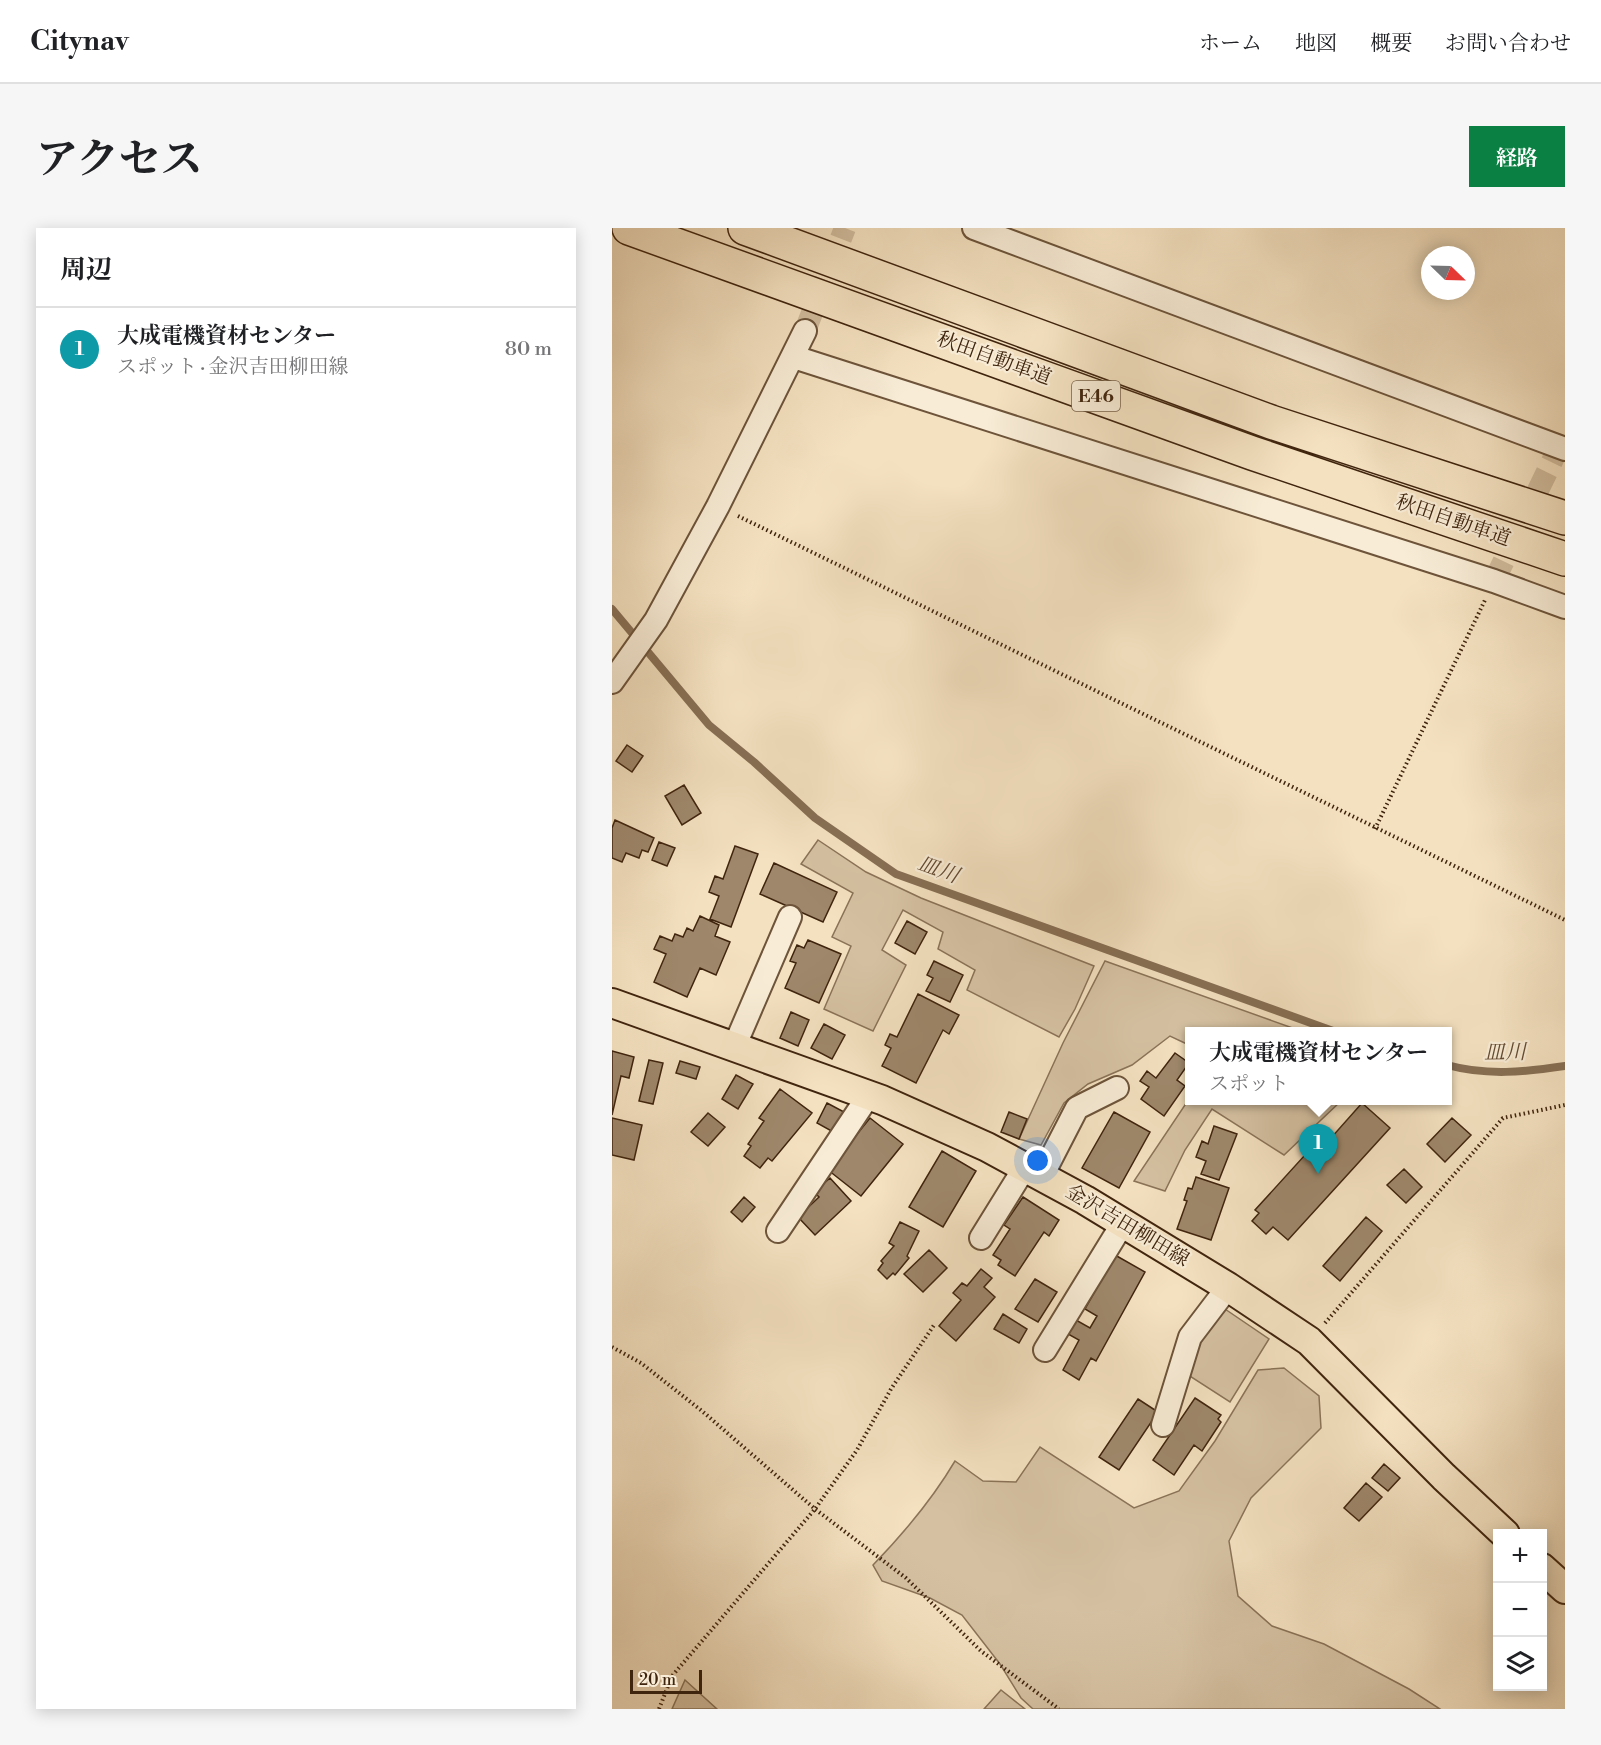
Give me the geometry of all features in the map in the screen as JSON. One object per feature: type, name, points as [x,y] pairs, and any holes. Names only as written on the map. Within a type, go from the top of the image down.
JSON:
[{"type":"highway","name":"秋田自動車道","points":[[629,228],[1252,453],[1565,559]]},
{"type":"highway","name":"秋田自動車道","points":[[745,228],[1271,422],[1565,518]]},
{"type":"main road","name":"金沢吉田柳田線","points":[[612,1003],[735,1045],[869,1095],[987,1147],[1123,1223],[1228,1287],[1309,1341],[1444,1477],[1501,1529]]},
{"type":"main road","points":[[1547,1573],[1565,1589]]},
{"type":"street","points":[[974,228],[1565,449]]},
{"type":"street","points":[[612,681],[656,620],[718,506],[805,331]]},
{"type":"street","points":[[794,357],[1494,581],[1565,607]]},
{"type":"street","points":[[735,1045],[790,917]]},
{"type":"street","points":[[981,1238],[1034,1172],[1077,1108],[1117,1088]]},
{"type":"street","points":[[778,1231],[869,1095]]},
{"type":"street","points":[[1045,1350],[1123,1223]]},
{"type":"street","points":[[1164,1425],[1190,1337],[1228,1287]]},
{"type":"path","points":[[718,506],[1565,920]]},
{"type":"path","points":[[1375,829],[1494,581]]},
{"type":"path","points":[[1309,1341],[1503,1118],[1565,1105]]},
{"type":"path","points":[[659,1709],[672,1676],[815,1509],[857,1450],[891,1389],[934,1325]]},
{"type":"path","points":[[612,1347],[641,1362],[702,1411],[815,1509],[906,1578],[981,1651],[1059,1709]]},
{"type":"shaded area","points":[[818,840],[866,872],[921,898],[1094,966],[1075,1009],[1059,1037],[967,990],[975,970],[938,949],[943,932],[903,910],[882,950],[906,965],[873,1031],[824,1009],[851,946],[832,937],[853,893],[801,864]]},
{"type":"shaded area","points":[[1105,961],[1290,1027],[1185,1027],[1185,1043],[1170,1036],[1132,1065],[1088,1084],[1064,1103],[1041,1145],[1019,1139],[1063,1043]]},
{"type":"shaded area","points":[[1185,1105],[1337,1105],[1284,1155],[1212,1109],[1185,1150],[1165,1191],[1134,1181]]},
{"type":"shaded area","points":[[1222,1307],[1269,1339],[1230,1402],[1185,1373],[1195,1348]]},
{"type":"shaded area","points":[[1284,1368],[1319,1396],[1321,1428],[1251,1498],[1229,1541],[1238,1596],[1272,1626],[1324,1644],[1409,1689],[1440,1709],[1033,1709],[1021,1698],[1000,1664],[962,1615],[930,1598],[882,1581],[873,1565],[917,1515],[955,1461],[983,1481],[1016,1482],[1040,1447],[1134,1508],[1179,1491],[1215,1441],[1258,1370]]},
{"type":"shaded area","points":[[685,1680],[717,1709],[672,1709]]},
{"type":"shaded area","points":[[1001,1690],[1025,1709],[984,1709]]},
{"type":"building","points":[[627,745],[643,756],[632,772],[616,761]]},
{"type":"building","points":[[684,785],[701,813],[682,825],[665,796]]},
{"type":"building","points":[[615,820],[654,838],[648,852],[642,850],[639,858],[626,853],[622,862],[612,858],[612,828]]},
{"type":"building","points":[[659,842],[675,848],[667,866],[652,860]]},
{"type":"building","points":[[735,846],[758,854],[731,927],[710,919],[719,896],[709,892],[715,876],[723,879]]},
{"type":"building","points":[[774,863],[837,892],[823,922],[760,894]]},
{"type":"building","points":[[700,916],[719,925],[715,936],[730,942],[716,975],[700,968],[687,997],[654,982],[666,954],[654,949],[660,936],[672,941],[675,934],[683,937],[687,928],[693,931]]},
{"type":"building","points":[[907,921],[927,932],[915,954],[895,943]]},
{"type":"building","points":[[808,940],[841,954],[819,1003],[785,988],[796,963],[790,961],[797,945],[804,948]]},
{"type":"building","points":[[934,961],[963,975],[950,1002],[926,991],[933,978],[927,975]]},
{"type":"building","points":[[918,994],[959,1015],[949,1034],[943,1030],[916,1083],[882,1066],[891,1048],[885,1045],[890,1034],[897,1037]]},
{"type":"building","points":[[791,1012],[809,1020],[798,1046],[780,1038]]},
{"type":"building","points":[[824,1024],[845,1035],[832,1059],[811,1048]]},
{"type":"building","points":[[612,1051],[634,1057],[629,1078],[621,1076],[612,1115]]},
{"type":"building","points":[[1175,1053],[1185,1060],[1185,1069],[1177,1080],[1185,1086],[1164,1116],[1141,1099],[1149,1087],[1140,1081],[1147,1071],[1156,1078]]},
{"type":"building","points":[[649,1060],[663,1063],[653,1104],[639,1101]]},
{"type":"building","points":[[680,1061],[700,1067],[696,1079],[676,1073]]},
{"type":"building","points":[[736,1075],[753,1084],[738,1109],[722,1099]]},
{"type":"building","points":[[780,1089],[812,1113],[772,1161],[768,1158],[760,1168],[744,1156],[751,1146],[748,1144],[764,1121],[759,1118]]},
{"type":"building","points":[[827,1103],[846,1113],[835,1133],[817,1123]]},
{"type":"building","points":[[1360,1105],[1364,1105],[1390,1128],[1288,1240],[1273,1227],[1266,1234],[1252,1221],[1259,1213],[1255,1210],[1325,1133],[1331,1138]]},
{"type":"building","points":[[1009,1112],[1027,1119],[1019,1139],[1001,1132]]},
{"type":"building","points":[[1114,1112],[1150,1132],[1119,1188],[1082,1168]]},
{"type":"building","points":[[708,1113],[725,1127],[708,1146],[691,1132]]},
{"type":"building","points":[[612,1118],[642,1125],[634,1160],[612,1155]]},
{"type":"building","points":[[870,1118],[903,1144],[861,1196],[828,1170]]},
{"type":"building","points":[[1452,1118],[1471,1135],[1445,1162],[1427,1144]]},
{"type":"building","points":[[1214,1126],[1237,1134],[1219,1180],[1201,1174],[1206,1161],[1196,1157],[1202,1141],[1208,1144]]},
{"type":"building","points":[[942,1151],[976,1171],[943,1227],[909,1207]]},
{"type":"building","points":[[1404,1169],[1422,1187],[1406,1203],[1387,1185]]},
{"type":"building","points":[[1196,1177],[1229,1188],[1211,1240],[1177,1229],[1187,1201],[1184,1200],[1188,1188],[1192,1189]]},
{"type":"building","points":[[830,1178],[851,1201],[815,1235],[798,1217],[819,1197],[814,1192]]},
{"type":"building","points":[[744,1197],[755,1207],[742,1222],[731,1212]]},
{"type":"building","points":[[1023,1197],[1059,1220],[1049,1236],[1044,1232],[1015,1276],[998,1265],[1001,1260],[993,1255],[1010,1229],[1004,1225]]},
{"type":"building","points":[[1366,1217],[1382,1231],[1340,1281],[1323,1266]]},
{"type":"building","points":[[900,1222],[919,1231],[907,1256],[909,1258],[895,1275],[893,1273],[887,1279],[878,1270],[883,1263],[881,1261],[894,1246],[889,1243]]},
{"type":"building","points":[[929,1250],[947,1268],[923,1292],[904,1274]]},
{"type":"building","points":[[1115,1255],[1145,1272],[1096,1361],[1091,1358],[1079,1380],[1063,1370],[1079,1340],[1068,1334],[1076,1320],[1090,1328],[1097,1316],[1085,1309]]},
{"type":"building","points":[[981,1269],[992,1278],[984,1287],[995,1297],[956,1341],[939,1326],[961,1300],[953,1293],[962,1283],[967,1286]]},
{"type":"building","points":[[1035,1279],[1057,1292],[1038,1322],[1015,1309]]},
{"type":"building","points":[[1003,1314],[1027,1329],[1019,1343],[994,1329]]},
{"type":"building","points":[[1195,1398],[1221,1415],[1218,1419],[1221,1422],[1202,1451],[1194,1445],[1174,1475],[1153,1460]]},
{"type":"building","points":[[1138,1399],[1158,1412],[1119,1470],[1099,1457]]},
{"type":"building","points":[[1384,1464],[1400,1478],[1388,1491],[1372,1478]]},
{"type":"building","points":[[1366,1483],[1382,1497],[1359,1521],[1344,1508]]},
{"type":"waterway","name":"皿川","points":[[612,609],[709,725],[754,762],[815,818],[896,874],[1322,1027]]},
{"type":"waterway","name":"皿川","points":[[1452,1066],[1491,1072],[1565,1066]]},
{"type":"tunnel","points":[[805,331],[845,228]]},
{"type":"tunnel","points":[[1494,581],[1559,447]]},
{"type":"place","name":"大成電機資材センター","points":[[1318,1174]]}]
